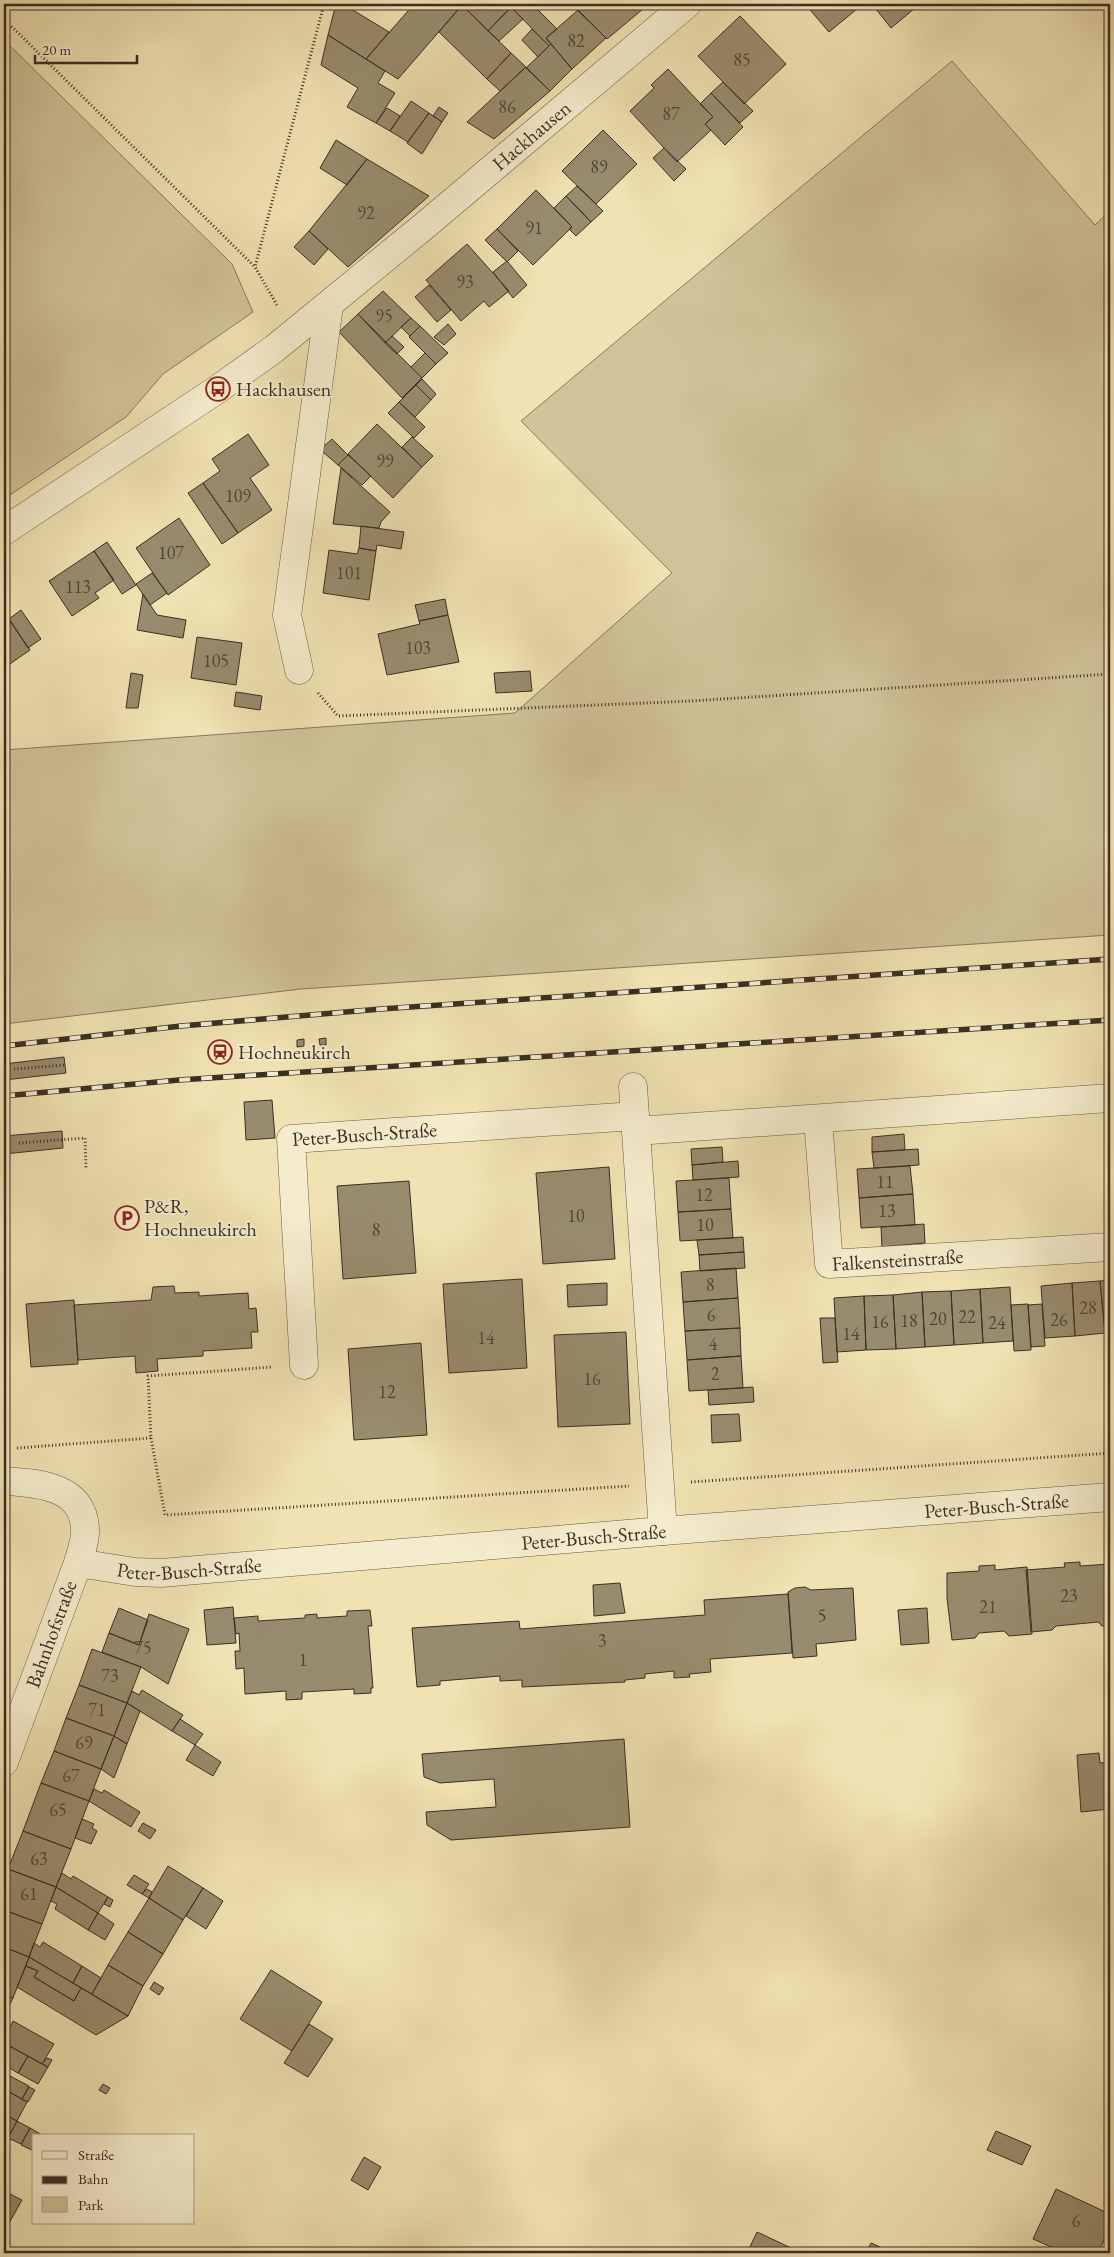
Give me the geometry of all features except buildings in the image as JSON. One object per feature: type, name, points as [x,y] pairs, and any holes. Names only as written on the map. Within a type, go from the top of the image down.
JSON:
[{"type":"street","name":"Hackhausen","points":[[4,531],[218,389],[294,333],[687,4]]},
{"type":"street","points":[[299,670],[288,616],[329,305]]},
{"type":"street","points":[[633,1087],[663,1531]]},
{"type":"street","points":[[635,1124],[818,1119],[1110,1098]]},
{"type":"street","name":"Falkensteinstraße","points":[[818,1119],[830,1264],[1110,1247]]},
{"type":"street","name":"Peter-Busch-Straße","points":[[304,1365],[291,1139],[635,1124]]},
{"type":"street","name":"Bahnhofstraße","points":[[4,1481],[43,1484],[58,1489],[70,1497],[78,1506],[85,1528],[78,1563],[4,1762]]},
{"type":"street","name":"Peter-Busch-Straße","points":[[78,1563],[135,1572],[161,1573],[663,1531],[1110,1497]]},
{"type":"path","points":[[255,268],[324,4]]},
{"type":"path","points":[[4,19],[255,268],[294,333]]},
{"type":"path","points":[[299,670],[338,716],[691,701],[1110,674]]},
{"type":"path","points":[[14,1069],[64,1065]]},
{"type":"path","points":[[20,1143],[85,1138],[86,1169]]},
{"type":"path","points":[[304,1365],[148,1376],[151,1438],[165,1515],[1110,1454]]},
{"type":"path","points":[[12,1448],[151,1438]]},
{"type":"green space","points":[[4,40],[232,264],[253,312],[163,374],[126,417],[4,499]]},
{"type":"green space","points":[[952,61],[1095,225],[1110,211],[1110,935],[301,989],[4,1024],[4,750],[515,713],[672,573],[521,421]]},
{"type":"railway","points":[[4,1046],[181,1026],[381,1009],[1110,959]]},
{"type":"railway","points":[[4,1096],[179,1080],[1110,1020]]},
{"type":"place","name":"Hackhausen","points":[[218,389]]},
{"type":"place","name":"Hochneukirch","points":[[220,1052]]},
{"type":"place","name":"P&R, Hochneukirch","points":[[127,1218]]}]
